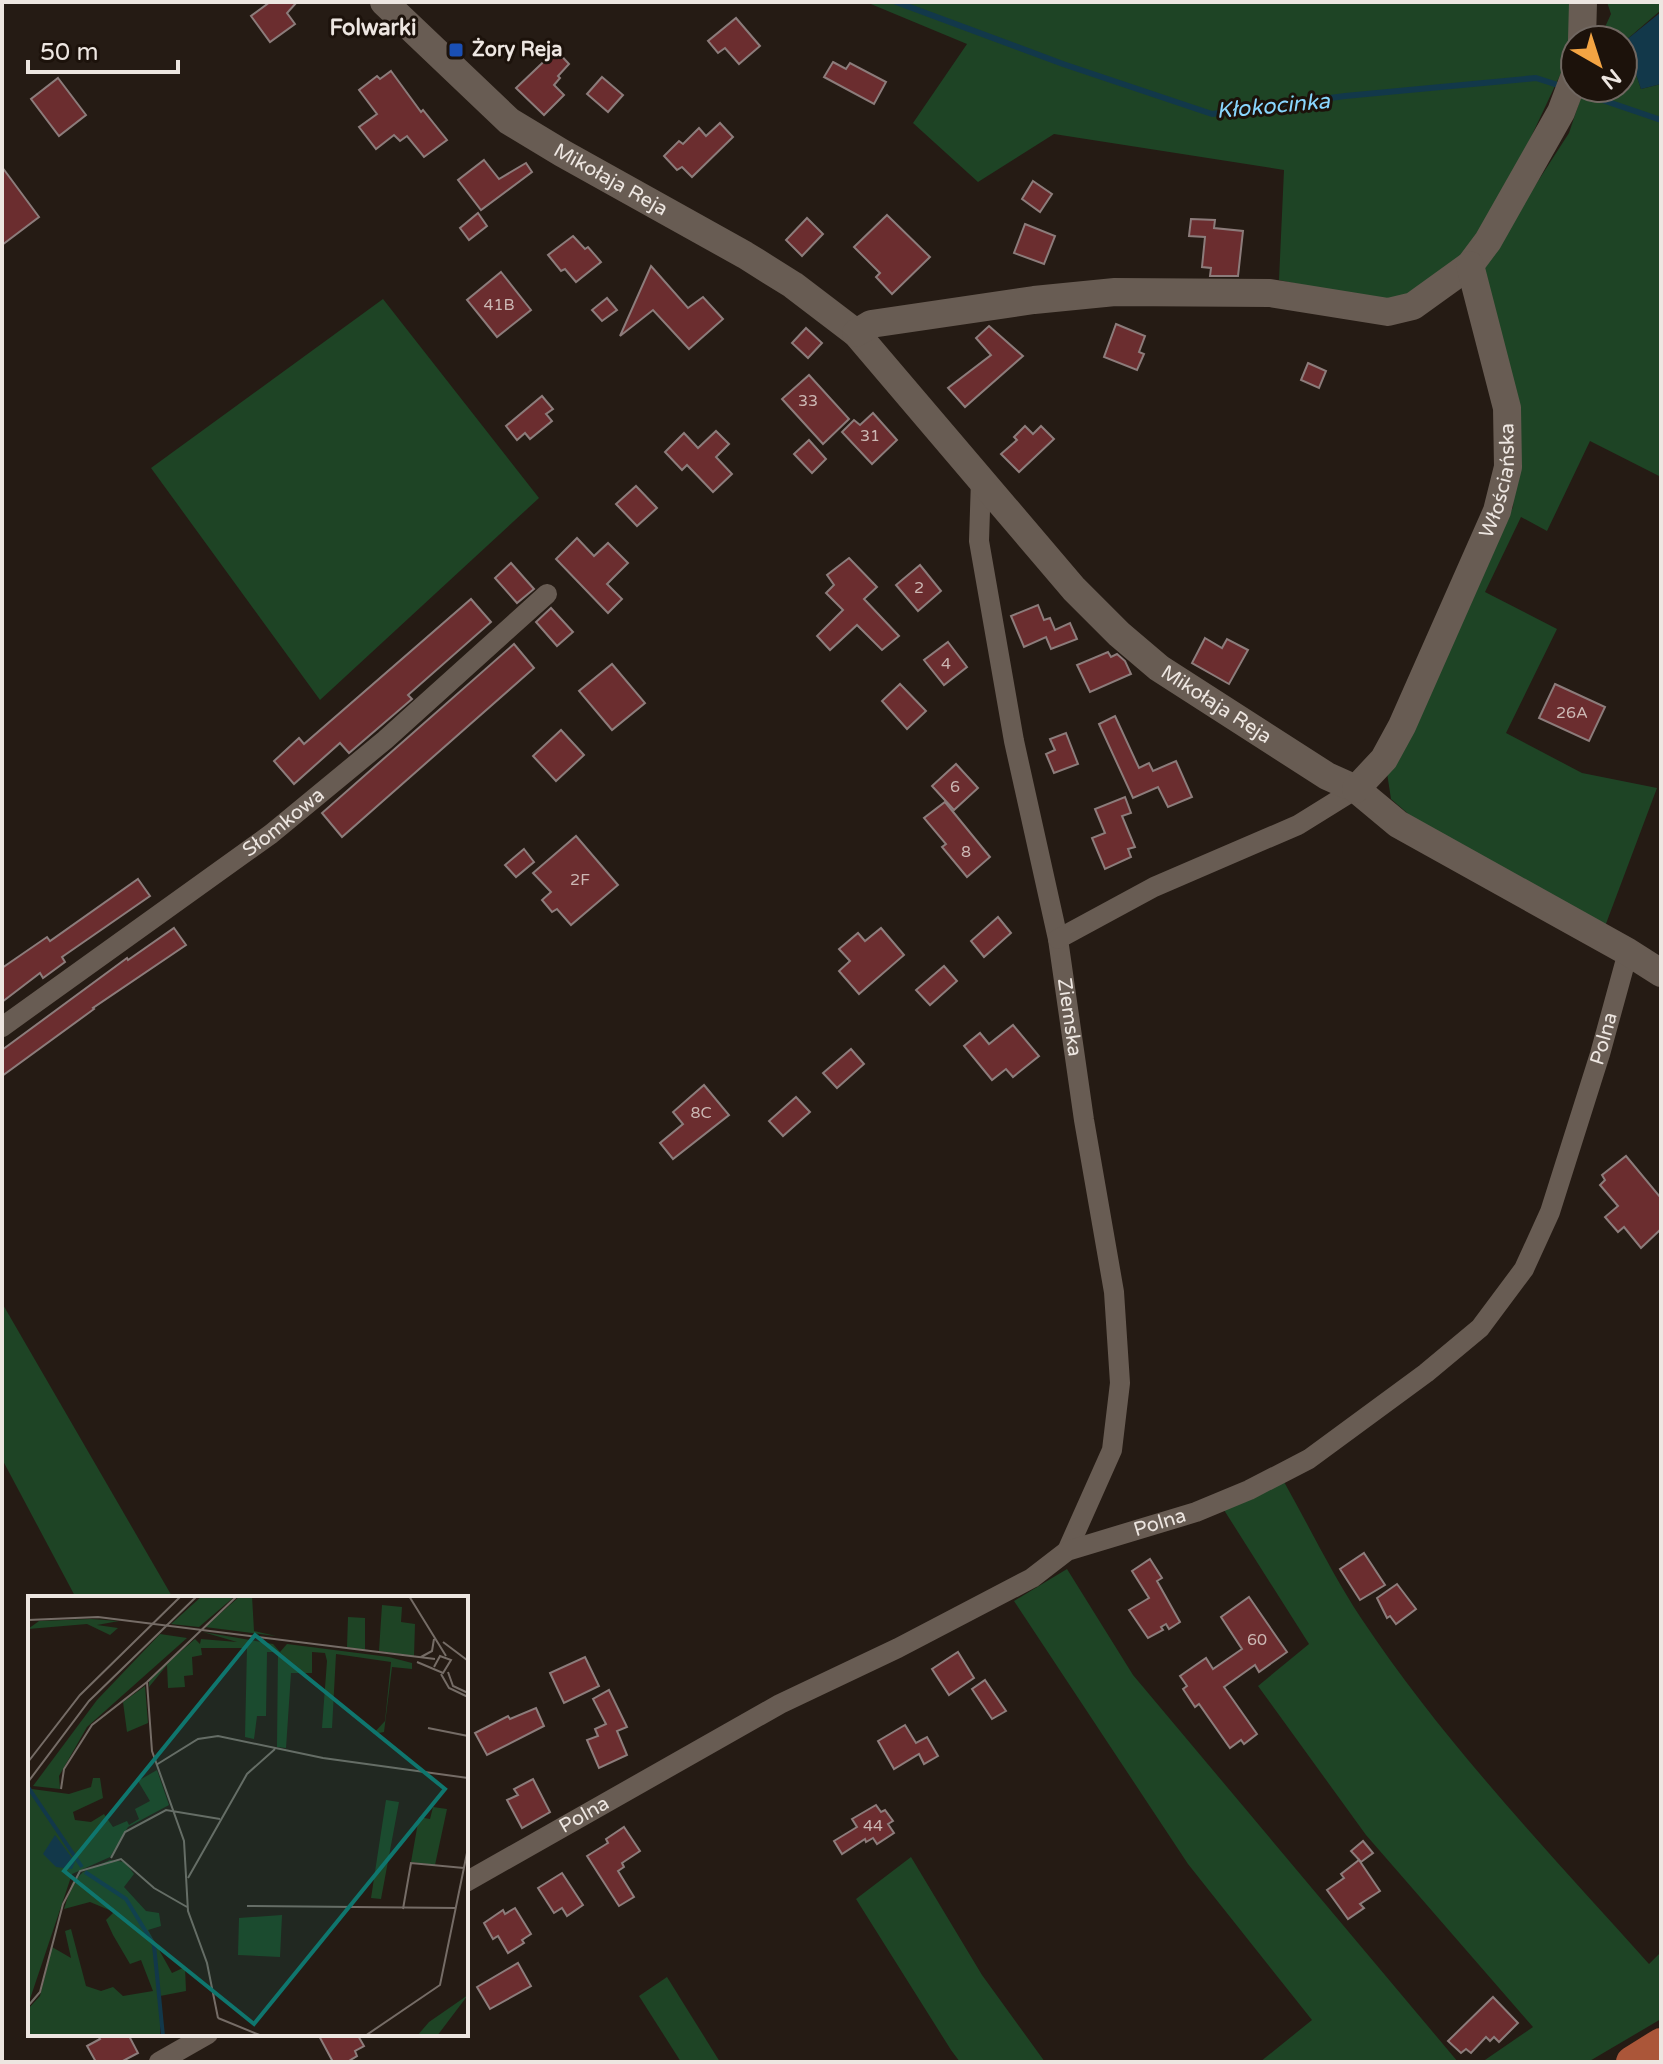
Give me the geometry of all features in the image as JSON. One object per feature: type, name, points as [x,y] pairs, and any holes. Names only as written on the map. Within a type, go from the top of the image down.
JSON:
[{"type":"main road","points":[[1632,2062],[1661,2044]]},
{"type":"street","name":"Mikołaja Reja","points":[[384,2],[509,121],[745,255],[793,285],[856,333],[1074,589],[1159,668],[1327,776],[1356,789],[1398,824],[1661,973]]},
{"type":"street","points":[[1582,24],[1583,2]]},
{"type":"street","points":[[856,333],[871,324],[1034,300],[1115,292],[1270,293],[1388,312],[1413,306],[1470,265],[1488,241],[1564,104]]},
{"type":"street","name":"Włościańska","points":[[1356,789],[1384,759],[1402,726],[1497,511],[1508,467],[1507,408],[1470,265]]},
{"type":"street","name":"Ziemska","points":[[981,480],[979,541],[1014,741],[1058,939],[1084,1120],[1114,1292],[1120,1383],[1112,1450],[1067,1551]]},
{"type":"street","name":"Słomkowa","points":[[2,1027],[271,834],[385,740],[547,594]]},
{"type":"street","points":[[1058,939],[1154,887],[1298,825],[1356,789]]},
{"type":"street","name":"Polna","points":[[468,1881],[780,1704],[898,1648],[1032,1578],[1067,1551],[1196,1512],[1249,1490],[1309,1459],[1426,1373],[1480,1328],[1524,1269],[1550,1212],[1600,1054],[1628,952]]},
{"type":"street","points":[[159,2062],[204,2036]]},
{"type":"green space","points":[[866,2],[1570,2],[1571,24],[1559,24],[1559,77],[1524,152],[1469,252],[1402,298],[1380,302],[1279,280],[1284,170],[1054,134],[978,182],[913,123],[967,44]]},
{"type":"green space","points":[[1607,2],[1661,2],[1661,10],[1639,29],[1639,24],[1606,24],[1611,14]]},
{"type":"green space","points":[[1639,83],[1641,89],[1661,84],[1661,477],[1590,441],[1547,531],[1521,517],[1485,592],[1557,629],[1506,733],[1582,773],[1657,788],[1604,929],[1420,824],[1391,799],[1387,773],[1513,507],[1519,422],[1480,271],[1569,133],[1579,104],[1639,104]]},
{"type":"green space","points":[[383,299],[539,498],[320,700],[151,468]]},
{"type":"green space","points":[[2,1303],[172,1596],[75,1596],[2,1459]]},
{"type":"green space","points":[[1283,1480],[1350,1601],[1393,1664],[1462,1753],[1649,1964],[1661,1952],[1661,2019],[1588,2062],[1482,2062],[1533,2027],[1366,1835],[1258,1686],[1309,1644],[1224,1510]]},
{"type":"green space","points":[[1067,1569],[1133,1675],[1458,2062],[1260,2062],[1312,2020],[1188,1864],[1014,1601]]},
{"type":"green space","points":[[911,1857],[982,1975],[1045,2062],[960,2062],[951,2050],[856,1899]]},
{"type":"green space","points":[[667,1977],[720,2062],[681,2062],[639,1996]]},
{"type":"water","points":[[1661,12],[1661,84],[1641,89],[1639,83],[1639,30]]},
{"type":"building","points":[[270,2],[297,2],[287,13],[295,24],[270,42],[251,16]]},
{"type":"building","points":[[736,18],[760,46],[739,64],[725,48],[718,53],[708,41]]},
{"type":"building","points":[[556,50],[569,64],[554,85],[564,95],[544,115],[516,88]]},
{"type":"building","points":[[833,62],[846,69],[850,63],[886,82],[874,104],[824,77]]},
{"type":"building","points":[[391,71],[421,112],[423,110],[447,140],[424,157],[407,136],[400,141],[394,135],[376,149],[359,127],[377,114],[359,90],[377,76],[380,79]]},
{"type":"building","points":[[602,77],[623,95],[608,112],[587,94]]},
{"type":"building","points":[[58,78],[86,115],[59,136],[31,99]]},
{"type":"building","points":[[720,123],[733,137],[692,177],[682,167],[677,170],[664,156],[679,141],[683,144],[699,128],[706,136]]},
{"type":"building","points":[[484,160],[499,179],[526,163],[532,172],[481,210],[458,180]]},
{"type":"building","points":[[2,167],[39,217],[2,245]]},
{"type":"building","points":[[1033,181],[1052,194],[1040,212],[1022,199]]},
{"type":"building","points":[[478,213],[487,226],[469,240],[460,228]]},
{"type":"building","points":[[887,215],[930,257],[892,294],[876,277],[880,273],[854,247]]},
{"type":"building","points":[[807,218],[823,234],[802,256],[786,240]]},
{"type":"building","points":[[1191,219],[1215,220],[1214,228],[1243,231],[1238,276],[1210,276],[1211,268],[1202,267],[1205,237],[1189,236]]},
{"type":"building","points":[[1025,224],[1055,236],[1044,264],[1014,253]]},
{"type":"building","points":[[573,236],[601,262],[576,282],[565,269],[561,271],[548,255]]},
{"type":"building","points":[[651,266],[688,308],[703,297],[723,319],[689,349],[653,310],[620,336]]},
{"type":"building","points":[[501,272],[531,310],[497,337],[467,300]]},
{"type":"building","points":[[607,298],[617,310],[602,321],[592,310]]},
{"type":"building","points":[[1116,324],[1145,336],[1139,352],[1144,354],[1137,370],[1104,357]]},
{"type":"building","points":[[989,326],[1023,356],[965,407],[948,388],[991,355],[976,338]]},
{"type":"building","points":[[806,328],[822,343],[808,358],[792,343]]},
{"type":"building","points":[[1308,363],[1326,371],[1319,388],[1301,380]]},
{"type":"building","points":[[809,375],[849,419],[823,444],[782,399]]},
{"type":"building","points":[[542,396],[553,409],[546,414],[552,421],[530,439],[525,433],[517,440],[506,426]]},
{"type":"building","points":[[873,413],[897,440],[872,464],[842,432],[854,420],[860,425]]},
{"type":"building","points":[[1025,426],[1033,434],[1041,426],[1054,439],[1019,472],[1001,454],[1017,440],[1014,437]]},
{"type":"building","points":[[716,431],[729,444],[716,457],[732,474],[713,492],[687,465],[682,470],[665,452],[684,433],[698,448]]},
{"type":"building","points":[[809,440],[826,459],[812,473],[794,454]]},
{"type":"building","points":[[636,486],[657,508],[637,526],[616,504]]},
{"type":"building","points":[[577,538],[594,556],[608,543],[628,563],[607,584],[622,599],[608,613],[556,559]]},
{"type":"building","points":[[849,558],[877,587],[864,599],[899,636],[882,650],[857,625],[830,650],[817,636],[843,610],[826,593],[834,585],[827,575]]},
{"type":"building","points":[[511,563],[534,589],[517,603],[495,578]]},
{"type":"building","points":[[920,565],[941,591],[918,611],[896,585]]},
{"type":"building","points":[[471,599],[491,622],[408,695],[412,699],[349,753],[340,743],[294,784],[274,761],[299,738],[304,744]]},
{"type":"building","points":[[1038,605],[1044,620],[1050,618],[1055,630],[1070,623],[1077,639],[1051,649],[1046,637],[1024,647],[1011,616]]},
{"type":"building","points":[[551,608],[573,632],[557,646],[536,622]]},
{"type":"building","points":[[1205,638],[1222,648],[1227,639],[1248,650],[1229,684],[1192,663]]},
{"type":"building","points":[[948,642],[967,667],[944,685],[924,660]]},
{"type":"building","points":[[514,644],[534,668],[342,837],[322,813]]},
{"type":"building","points":[[1108,652],[1111,657],[1117,654],[1125,661],[1131,674],[1090,692],[1077,665]]},
{"type":"building","points":[[612,664],[645,703],[612,730],[579,691]]},
{"type":"building","points":[[900,684],[926,711],[907,729],[882,701]]},
{"type":"building","points":[[1555,684],[1605,707],[1589,741],[1539,718]]},
{"type":"building","points":[[1115,716],[1139,768],[1149,763],[1153,771],[1176,761],[1192,797],[1168,807],[1158,787],[1133,798],[1099,724]]},
{"type":"building","points":[[561,730],[584,755],[556,781],[533,756]]},
{"type":"building","points":[[1066,733],[1078,764],[1054,773],[1046,754],[1055,750],[1050,739]]},
{"type":"building","points":[[956,764],[978,788],[954,810],[932,786]]},
{"type":"building","points":[[1125,797],[1131,813],[1122,816],[1135,847],[1128,849],[1131,857],[1105,869],[1092,838],[1105,833],[1095,809]]},
{"type":"building","points":[[945,802],[990,857],[967,877],[942,847],[946,844],[924,818]]},
{"type":"building","points":[[576,836],[618,885],[571,925],[557,909],[552,912],[542,900],[551,892],[533,873]]},
{"type":"building","points":[[524,849],[534,862],[516,877],[505,865]]},
{"type":"building","points":[[138,879],[150,896],[62,957],[65,962],[43,978],[40,973],[2,1002],[2,968],[47,937],[50,941]]},
{"type":"building","points":[[998,917],[1011,933],[984,957],[971,941]]},
{"type":"building","points":[[174,928],[186,945],[93,1008],[2,1076],[2,1050],[127,958]]},
{"type":"building","points":[[881,928],[904,955],[859,994],[839,971],[850,961],[839,949],[858,933],[865,941]]},
{"type":"building","points":[[944,966],[957,981],[930,1005],[916,990]]},
{"type":"building","points":[[1013,1025],[1039,1056],[1013,1077],[1006,1069],[992,1080],[964,1046],[980,1033],[989,1044]]},
{"type":"building","points":[[851,1049],[864,1064],[837,1088],[823,1073]]},
{"type":"building","points":[[704,1085],[729,1115],[673,1159],[660,1143],[683,1124],[673,1112]]},
{"type":"building","points":[[796,1097],[810,1112],[783,1136],[769,1121]]},
{"type":"building","points":[[1626,1156],[1661,1198],[1661,1229],[1641,1248],[1624,1227],[1618,1232],[1605,1217],[1618,1206],[1600,1185],[1605,1180],[1602,1175]]},
{"type":"building","points":[[1364,1553],[1385,1585],[1360,1600],[1340,1569]]},
{"type":"building","points":[[1150,1559],[1162,1578],[1157,1581],[1180,1622],[1169,1629],[1166,1624],[1161,1627],[1163,1630],[1148,1638],[1129,1610],[1149,1598],[1132,1571]]},
{"type":"building","points":[[1397,1584],[1416,1609],[1396,1624],[1390,1616],[1387,1618],[1377,1598]]},
{"type":"building","points":[[1249,1597],[1287,1652],[1259,1672],[1255,1665],[1224,1687],[1257,1734],[1244,1744],[1241,1740],[1230,1748],[1199,1704],[1195,1707],[1183,1689],[1187,1686],[1180,1676],[1206,1658],[1213,1669],[1242,1649],[1221,1617]]},
{"type":"building","points":[[958,1652],[974,1678],[949,1695],[932,1669]]},
{"type":"building","points":[[585,1657],[599,1686],[564,1703],[550,1673]]},
{"type":"building","points":[[985,1680],[1006,1711],[992,1719],[972,1689]]},
{"type":"building","points":[[609,1690],[627,1727],[617,1731],[627,1755],[599,1768],[587,1740],[598,1736],[595,1729],[606,1724],[593,1699]]},
{"type":"building","points":[[536,1708],[544,1726],[487,1755],[475,1733],[508,1716],[510,1719]]},
{"type":"building","points":[[905,1725],[916,1743],[927,1737],[938,1756],[924,1764],[919,1754],[894,1769],[878,1741]]},
{"type":"building","points":[[533,1779],[550,1812],[522,1828],[507,1800],[518,1795],[514,1789]]},
{"type":"building","points":[[876,1805],[881,1812],[885,1810],[893,1821],[888,1824],[894,1833],[877,1844],[873,1838],[866,1842],[865,1839],[842,1854],[834,1841],[857,1827],[852,1819]]},
{"type":"building","points":[[624,1827],[640,1851],[622,1863],[624,1867],[618,1871],[634,1897],[619,1906],[587,1856],[608,1843],[606,1839]]},
{"type":"building","points":[[1363,1841],[1373,1853],[1361,1862],[1351,1851]]},
{"type":"building","points":[[1359,1860],[1380,1891],[1360,1904],[1364,1908],[1348,1919],[1327,1890],[1344,1878],[1341,1874]]},
{"type":"building","points":[[562,1873],[583,1905],[567,1916],[562,1908],[554,1913],[538,1888]]},
{"type":"building","points":[[515,1908],[531,1934],[522,1940],[524,1943],[508,1953],[498,1936],[493,1939],[484,1923],[503,1910],[505,1914]]},
{"type":"building","points":[[518,1963],[531,1986],[490,2009],[477,1987]]},
{"type":"building","points":[[1493,1997],[1518,2023],[1499,2042],[1494,2037],[1490,2041],[1486,2037],[1471,2053],[1466,2049],[1461,2053],[1448,2041]]},
{"type":"building","points":[[98,2036],[129,2036],[138,2053],[121,2062],[96,2062],[87,2046],[100,2039]]},
{"type":"building","points":[[319,2036],[358,2036],[364,2046],[355,2051],[357,2056],[347,2062],[333,2062]]},
{"type":"waterway","name":"Kłokocinka","points":[[896,2],[1063,64],[1212,114],[1345,96],[1536,78],[1559,85]]},
{"type":"waterway","name":"Kłokocinka","points":[[1614,104],[1661,120]]},
{"type":"place","name":"Żory Reja","points":[[456,50]]},
{"type":"district","name":"Folwarki","points":[[373,28]]}]
